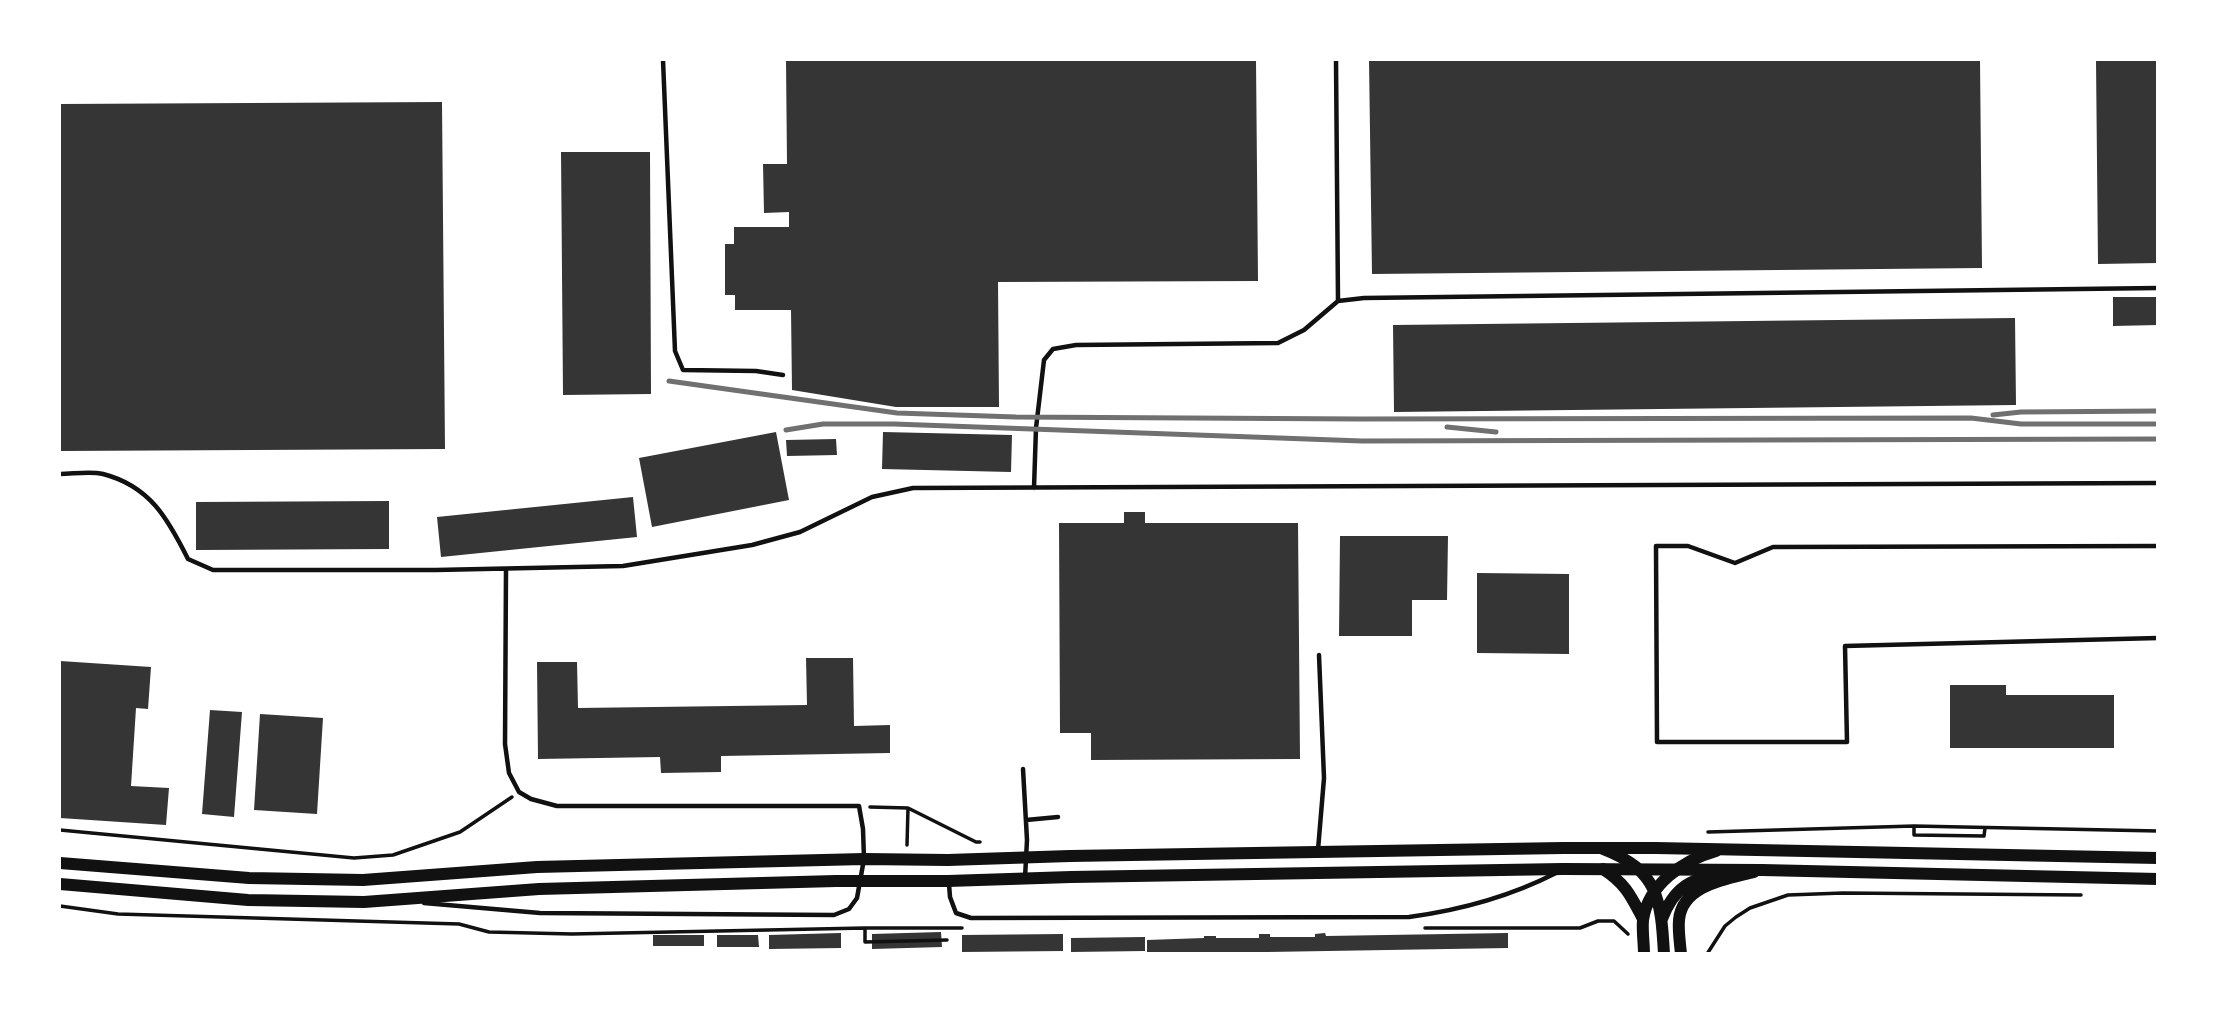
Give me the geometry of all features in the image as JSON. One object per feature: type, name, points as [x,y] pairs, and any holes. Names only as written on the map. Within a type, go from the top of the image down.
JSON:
[{"type":"main road","points":[[1600,848],[1622,856],[1640,869],[1655,893],[1662,919],[1664,954]]},
{"type":"main road","points":[[60,863],[249,878],[363,880],[537,867],[864,859],[948,860],[1600,848],[2158,858]]},
{"type":"main road","points":[[1643,919],[1655,893],[1676,869],[1700,856],[1723,849]]},
{"type":"main road","points":[[60,884],[248,900],[364,902],[538,889],[1563,869],[1762,870],[2158,879]]},
{"type":"main road","points":[[1603,869],[1619,880],[1629,892],[1643,919],[1644,954]]},
{"type":"main road","points":[[1681,954],[1679,918],[1692,894],[1726,879],[1762,870]]},
{"type":"main road","points":[[1662,919],[1668,904],[1684,885],[1701,877],[1726,871]]},
{"type":"lane","points":[[663,60],[675,351],[683,370],[756,371],[783,375]]},
{"type":"lane","points":[[1336,60],[1338,301]]},
{"type":"lane","points":[[1034,488],[1036,428],[1044,360],[1053,349],[1076,345],[1279,343],[1304,330],[1338,301],[1364,298],[2158,288]]},
{"type":"lane","points":[[60,474],[102,474],[141,490],[169,520],[188,559],[213,570],[623,566],[752,545],[800,532],[872,497],[913,488],[2158,483]]},
{"type":"lane","points":[[2158,546],[1773,547],[1734,563],[1688,546],[1656,546],[1657,742],[1847,741],[1845,646],[2158,638]]},
{"type":"lane","points":[[390,900],[540,913],[834,915],[849,909],[857,898],[864,859],[859,806],[557,806],[531,799],[519,792],[509,774],[505,744],[506,569]]},
{"type":"lane","points":[[1317,853],[1324,778],[1319,655]]},
{"type":"lane","points":[[1023,769],[1027,840],[1025,878]]},
{"type":"lane","points":[[1026,820],[1058,817]]},
{"type":"lane","points":[[948,881],[956,913],[971,918],[1409,917],[1490,901],[1563,869]]},
{"type":"path","points":[[60,830],[354,858],[393,855],[460,832],[519,792]]},
{"type":"path","points":[[907,847],[908,807]]},
{"type":"path","points":[[1914,826],[1914,835],[1984,836],[1985,828]]},
{"type":"path","points":[[1707,954],[1725,926],[1736,917],[1750,908],[1788,895],[2090,895]]},
{"type":"path","points":[[60,906],[118,914],[459,924],[489,932],[572,934],[975,928]]},
{"type":"path","points":[[1415,928],[1580,928],[1598,921],[1614,921],[1629,936]]},
{"type":"path","points":[[865,928],[866,942],[947,940]]},
{"type":"building","points":[[786,60],[1256,60],[1258,281],[998,282],[999,407],[896,407],[792,390],[791,310],[735,310],[735,295],[725,295],[725,244],[734,244],[734,227],[789,227],[789,212],[764,213],[763,164],[787,164]]},
{"type":"building","points":[[1369,60],[1980,60],[1982,268],[1372,274]]},
{"type":"building","points":[[2096,60],[2158,60],[2158,263],[2098,264]]},
{"type":"building","points":[[442,102],[445,449],[60,451],[60,104]]},
{"type":"building","points":[[561,152],[650,152],[651,394],[563,395]]},
{"type":"building","points":[[2113,297],[2158,297],[2158,325],[2113,326]]},
{"type":"building","points":[[2015,318],[2016,405],[1394,412],[1393,325]]},
{"type":"building","points":[[776,432],[789,500],[652,527],[639,458]]},
{"type":"building","points":[[883,432],[1012,435],[1011,472],[882,469]]},
{"type":"building","points":[[836,439],[837,455],[787,456],[786,440]]},
{"type":"building","points":[[633,497],[637,537],[441,557],[437,517]]},
{"type":"building","points":[[389,501],[389,549],[196,550],[196,502]]},
{"type":"building","points":[[1124,512],[1145,512],[1145,523],[1298,523],[1300,759],[1091,760],[1091,733],[1060,733],[1059,523],[1124,523]]},
{"type":"building","points":[[1340,536],[1448,536],[1447,600],[1412,600],[1412,636],[1339,636]]},
{"type":"building","points":[[1477,573],[1569,574],[1569,654],[1477,653]]},
{"type":"building","points":[[806,658],[853,658],[854,726],[890,725],[890,753],[721,756],[721,772],[661,773],[660,757],[538,759],[537,662],[577,662],[578,708],[807,705]]},
{"type":"building","points":[[60,661],[151,667],[148,709],[136,708],[131,786],[169,788],[166,825],[60,818]]},
{"type":"building","points":[[1950,685],[2006,685],[2006,695],[2114,695],[2114,748],[1950,748]]},
{"type":"building","points":[[210,710],[242,712],[234,817],[202,814]]},
{"type":"building","points":[[260,714],[323,718],[317,814],[254,810]]},
{"type":"building","points":[[941,932],[942,947],[872,949],[872,934]]},
{"type":"building","points":[[841,933],[841,948],[769,949],[769,935]]},
{"type":"building","points":[[1325,933],[1326,936],[1508,933],[1508,948],[1147,954],[1147,940],[1204,936],[1259,938],[1259,934],[1270,934],[1270,937],[1315,937],[1315,934]]},
{"type":"building","points":[[1063,934],[1063,951],[962,952],[962,935]]},
{"type":"building","points":[[653,935],[704,935],[704,946],[653,946]]},
{"type":"building","points":[[717,935],[758,935],[759,947],[717,947]]},
{"type":"building","points":[[1145,937],[1145,951],[1071,952],[1071,938]]},
{"type":"railway","points":[[669,381],[897,413],[1016,417],[1971,418],[2021,424],[2158,424]]},
{"type":"railway","points":[[1993,415],[2021,412],[2158,411]]},
{"type":"railway","points":[[786,430],[823,424],[894,424],[1362,441],[2158,439]]},
{"type":"railway","points":[[1447,427],[1496,432]]}]
